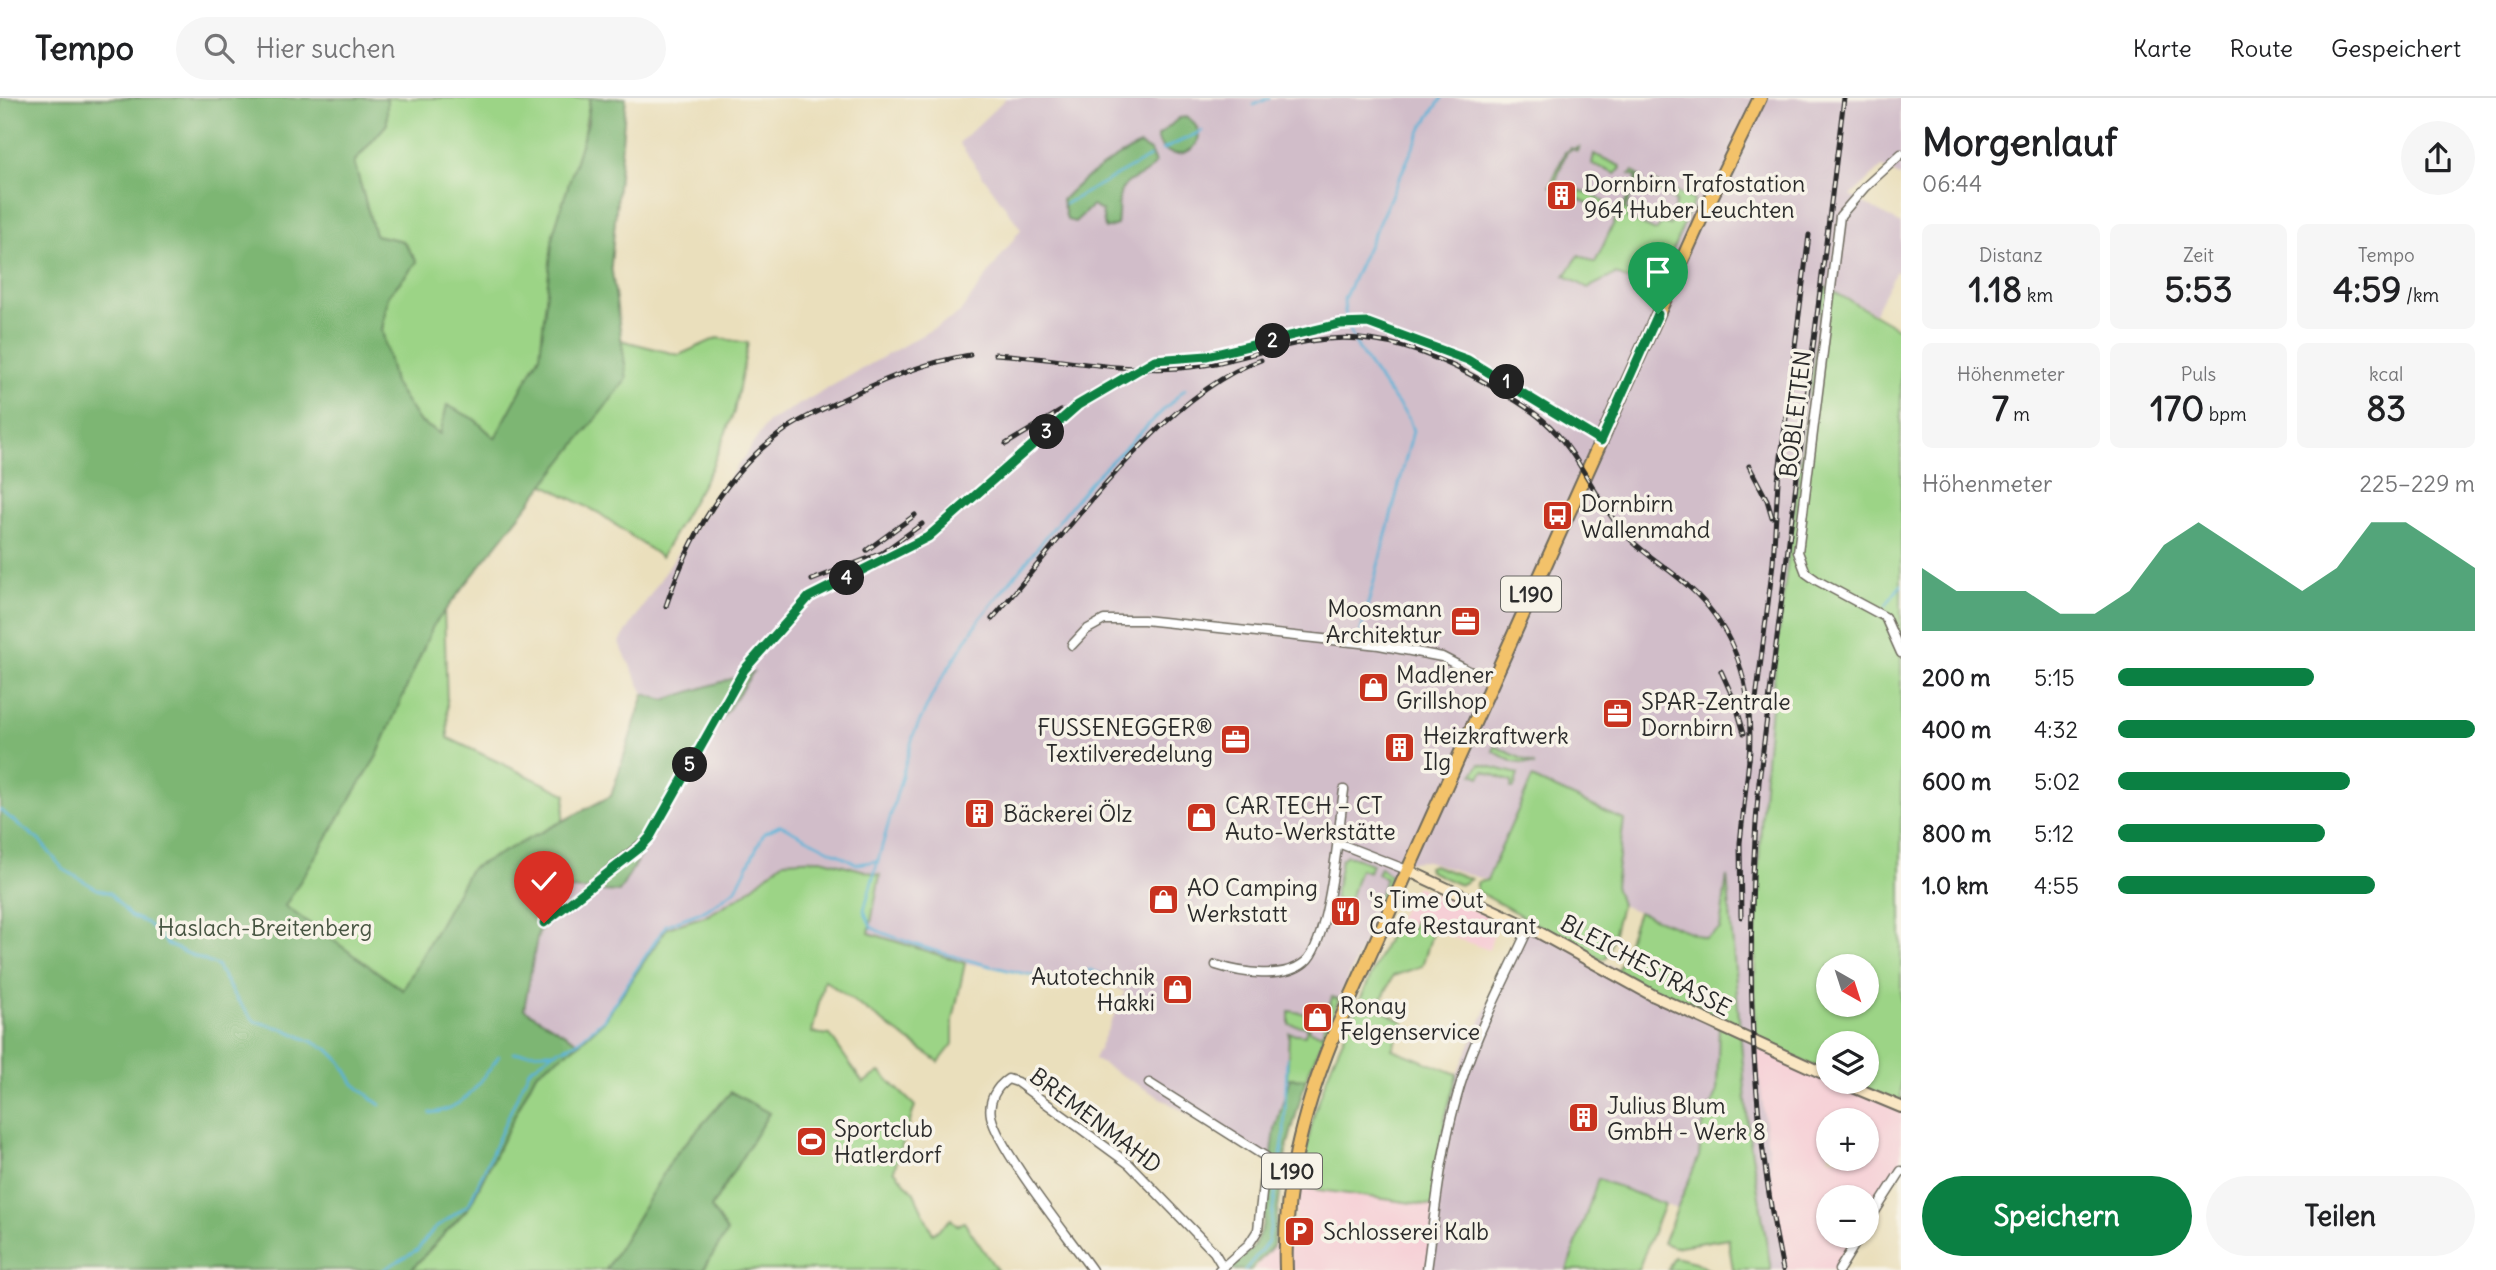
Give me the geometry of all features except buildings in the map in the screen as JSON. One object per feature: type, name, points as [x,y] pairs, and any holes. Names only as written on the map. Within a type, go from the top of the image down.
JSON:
[{"type":"main road","name":"L190","points":[[1286,1270],[1291,1176],[1310,1098],[1407,870],[1706,207],[1760,98]]},
{"type":"main road","name":"BLEICHESTRASSE","points":[[1407,870],[1529,928],[1654,996],[1816,1070]]},
{"type":"main road","points":[[1870,1094],[1901,1107]]},
{"type":"street","name":"BOBLETTEN","points":[[1901,154],[1865,187],[1840,216],[1798,552],[1806,573],[1885,617],[1901,653]]},
{"type":"street","points":[[544,923],[650,837],[744,670],[809,597],[928,537],[1078,405],[1155,360],[1207,356],[1339,324],[1368,323],[1468,360],[1601,441]]},
{"type":"street","points":[[1072,645],[1086,630],[1104,620],[1144,620],[1379,645],[1443,657],[1492,683]]},
{"type":"street","points":[[1216,965],[1271,973],[1297,967],[1313,953],[1321,933],[1338,842],[1344,790]]},
{"type":"street","points":[[1338,842],[1407,870]]},
{"type":"street","points":[[1427,1270],[1445,1148],[1456,1100],[1476,1041],[1529,928]]},
{"type":"street","name":"BREMENMAHD","points":[[1092,1270],[1018,1164],[991,1117],[994,1093],[1007,1079],[1017,1082],[1129,1164],[1202,1238],[1221,1268]]},
{"type":"street","points":[[1149,1083],[1266,1157],[1258,1230],[1250,1244],[1221,1268]]},
{"type":"street","points":[[1879,1206],[1899,1177]]},
{"type":"street","points":[[1839,1270],[1853,1248]]},
{"type":"shaded area","points":[[1006,98],[1901,98],[1901,177],[1882,167],[1851,196],[1901,224],[1901,274],[1896,271],[1874,313],[1825,286],[1770,714],[1753,959],[1755,1040],[1778,1228],[1787,1270],[1771,1270],[1749,1136],[1728,880],[1720,929],[1705,938],[1621,905],[1615,886],[1624,820],[1532,778],[1486,880],[1427,861],[1402,862],[1391,876],[1320,1040],[1306,1079],[1290,1078],[1275,1129],[1271,1163],[1094,1059],[1125,992],[1100,980],[1084,977],[1066,982],[965,963],[869,933],[784,861],[744,894],[708,915],[667,928],[604,1021],[580,1043],[524,1009],[541,916],[708,740],[751,673],[664,700],[644,694],[619,643],[768,422],[959,314],[1021,229],[959,143]]},
{"type":"shaded area","points":[[1416,886],[1498,920],[1489,950],[1432,930],[1415,921],[1409,933],[1393,926]]},
{"type":"shaded area","points":[[1527,920],[1719,1026],[1717,1091],[1702,1128],[1699,1156],[1679,1210],[1598,1180],[1567,1270],[1426,1270],[1445,1118],[1457,1074]]},
{"type":"shaded area","points":[[1755,1040],[1816,1067],[1816,1094],[1877,1094],[1901,1104],[1901,1163],[1879,1197],[1879,1185],[1816,1185],[1816,1248],[1847,1248],[1834,1270],[1787,1270],[1778,1228]]},
{"type":"shaded area","points":[[1298,1187],[1434,1206],[1426,1270],[1254,1270],[1273,1246],[1294,1237]]},
{"type":"green space","name":"Haslach-Breitenberg","points":[[0,98],[387,98],[387,124],[354,162],[375,235],[403,241],[417,262],[388,296],[382,330],[394,383],[419,421],[440,434],[447,405],[474,419],[495,438],[540,355],[553,234],[588,122],[590,98],[626,98],[611,265],[627,379],[433,626],[377,756],[285,906],[403,990],[470,869],[611,796],[644,694],[664,700],[753,672],[708,740],[619,892],[570,889],[541,916],[524,1009],[580,1043],[536,1073],[469,1207],[411,1270],[0,1270]]},
{"type":"green space","name":"Haslach-Breitenberg","points":[[387,98],[590,98],[550,322],[679,355],[717,338],[748,343],[734,412],[711,469],[661,557],[599,513],[543,484],[441,509],[448,738],[566,794],[554,887],[529,964],[0,1270],[0,447],[500,457],[505,421],[495,438],[474,419],[441,434],[419,421],[394,383],[382,330],[388,296],[417,262],[403,241],[375,235],[354,162],[387,124]]},
{"type":"green space","points":[[1188,117],[1197,128],[1199,137],[1195,145],[1179,154],[1170,153],[1162,147],[1157,137],[1179,118]]},
{"type":"green space","points":[[1140,145],[1150,151],[1155,163],[1148,171],[1124,186],[1119,198],[1117,225],[1105,229],[1102,211],[1092,206],[1075,222],[1067,220],[1062,200],[1098,169]]},
{"type":"green space","points":[[1568,151],[1554,186],[1577,195],[1580,190],[1604,201],[1604,207],[1620,214],[1637,177],[1630,174],[1633,171],[1644,180],[1639,179],[1625,209],[1630,211],[1627,218],[1656,231],[1662,223],[1670,225],[1676,201],[1654,190],[1654,182],[1694,200],[1650,304],[1641,301],[1646,289],[1616,274],[1588,288],[1565,276],[1579,255],[1595,263],[1617,216],[1550,186],[1565,152]]},
{"type":"green space","points":[[1594,154],[1621,168],[1616,174],[1592,164]]},
{"type":"green space","points":[[1824,286],[1901,330],[1901,1104],[1877,1094],[1879,1031],[1816,1031],[1816,1067],[1755,1040],[1759,850],[1766,756],[1787,567]]},
{"type":"green space","points":[[1495,746],[1535,765],[1513,762],[1493,751]]},
{"type":"green space","points":[[1480,764],[1518,774],[1514,788],[1511,788],[1512,782],[1484,771],[1480,777],[1473,774]]},
{"type":"green space","points":[[1532,778],[1624,820],[1615,886],[1621,905],[1605,959],[1599,959],[1477,891],[1477,883],[1487,880]]},
{"type":"green space","points":[[1347,855],[1372,864],[1369,872],[1360,869],[1349,902],[1334,899],[1341,860]]},
{"type":"green space","points":[[821,859],[880,875],[869,933],[965,963],[953,1020],[953,1044],[939,1062],[824,980],[812,1033],[830,1035],[863,1083],[880,1072],[915,1106],[894,1170],[914,1193],[933,1234],[951,1219],[957,1226],[964,1222],[997,1270],[703,1270],[727,1232],[711,1208],[769,1113],[731,1092],[674,1156],[606,1270],[411,1270],[469,1207],[536,1073],[580,1043],[604,1021],[667,928],[708,915],[744,894],[784,861]]},
{"type":"green space","points":[[1433,865],[1471,879],[1460,885],[1429,871],[1428,867]]},
{"type":"green space","points":[[1380,867],[1391,876],[1379,909],[1375,907],[1386,878],[1377,874]]},
{"type":"green space","points":[[1727,876],[1749,1136],[1771,1270],[1733,1270],[1728,1238],[1674,1247],[1663,1243],[1699,1156],[1702,1128],[1717,1091],[1719,1027],[1617,972],[1638,912],[1705,938],[1720,929]]},
{"type":"green space","points":[[1415,920],[1433,931],[1422,966],[1393,976],[1378,1008],[1404,1022],[1392,1049],[1457,1074],[1445,1118],[1434,1206],[1298,1187],[1314,1114],[1332,1063],[1393,926],[1409,932]]},
{"type":"green space","points":[[1332,997],[1339,999],[1306,1079],[1287,1078],[1289,1033],[1305,1035],[1307,1027],[1289,1024],[1289,1011],[1308,1014],[1309,1031],[1322,1034]]},
{"type":"green space","points":[[1290,1078],[1306,1079],[1286,1151],[1273,1246],[1251,1270],[1228,1270],[1253,1248],[1263,1225],[1275,1129]]},
{"type":"green space","points":[[731,1092],[769,1113],[711,1208],[727,1232],[703,1270],[606,1270],[674,1156]]},
{"type":"green space","points":[[1598,1179],[1664,1204],[1638,1270],[1567,1270]]},
{"type":"green space","points":[[1674,1257],[1695,1262],[1708,1270],[1668,1270]]},
{"type":"waterway","points":[[1254,105],[1269,98]]},
{"type":"waterway","points":[[1360,635],[1413,431],[1409,419],[1358,348],[1346,316],[1344,299],[1423,126],[1442,98]]},
{"type":"waterway","points":[[1162,150],[1202,131]]},
{"type":"waterway","points":[[1065,204],[1150,157]]},
{"type":"waterway","points":[[1122,984],[1091,970],[1071,978],[1055,978],[1002,969],[939,952],[871,927],[864,910],[914,733],[937,686],[979,620],[1091,481],[1185,389]]},
{"type":"waterway","points":[[1886,605],[1901,585]]},
{"type":"waterway","points":[[0,810],[41,842],[63,869],[97,889],[110,893],[130,916],[147,923],[168,945],[217,966],[235,997],[254,1021],[284,1029],[328,1049],[341,1062],[354,1084],[380,1105]]},
{"type":"waterway","points":[[383,1270],[417,1250],[433,1230],[469,1204],[529,1070],[554,1052],[576,1043],[603,1020],[666,925],[706,910],[736,889],[764,833],[781,825],[857,864],[877,861]]},
{"type":"waterway","points":[[513,1053],[552,1052]]},
{"type":"waterway","points":[[430,1113],[442,1111],[462,1101],[478,1085],[499,1056]]},
{"type":"waterway","points":[[1245,1270],[1268,1242],[1284,1135],[1287,1058]]},
{"type":"railway","points":[[1783,1270],[1771,1209],[1756,1087],[1751,967],[1755,844],[1759,782],[1844,98]]},
{"type":"railway","points":[[1755,708],[1773,563],[1778,481],[1809,235]]},
{"type":"railway","points":[[995,354],[1157,369],[1213,364],[1310,341],[1358,339],[1404,347],[1470,374],[1544,421],[1569,448],[1618,526],[1631,540],[1688,586],[1720,623],[1740,665],[1745,688],[1749,711],[1749,759]]},
{"type":"railway","points":[[666,606],[698,531],[729,484],[766,444],[804,419],[868,387],[925,366],[970,355]]},
{"type":"railway","points":[[992,619],[1081,512],[1151,436],[1187,404],[1224,377],[1261,360]]},
{"type":"railway","points":[[1006,444],[1061,411]]},
{"type":"railway","points":[[1749,466],[1767,500],[1772,517]]},
{"type":"railway","points":[[867,550],[915,515]]},
{"type":"railway","points":[[812,580],[882,553],[922,524]]},
{"type":"railway","points":[[1721,671],[1735,702],[1744,733]]},
{"type":"railway","points":[[1741,917],[1740,843],[1750,750]]},
{"type":"place","name":"Dornbirn Trafostation 964 Huber Leuchten","points":[[1561,196]]},
{"type":"place","name":"Dornbirn Wallenmahd","points":[[1558,516]]},
{"type":"place","name":"Moosmann Architektur","points":[[1465,621]]},
{"type":"place","name":"Madlener Grillshop","points":[[1373,687]]},
{"type":"place","name":"SPAR-Zentrale Dornbirn","points":[[1618,714]]},
{"type":"place","name":"FUSSENEGGER® Textilveredelung","points":[[1236,740]]},
{"type":"place","name":"Heizkraftwerk Ilg","points":[[1400,748]]},
{"type":"place","name":"Bäckerei Ölz","points":[[980,813]]},
{"type":"place","name":"CAR TECH – CT Auto-Werkstätte","points":[[1202,818]]},
{"type":"place","name":"AO Camping Werkstatt","points":[[1164,900]]},
{"type":"place","name":"'s Time Out Cafe Restaurant","points":[[1346,912]]},
{"type":"place","name":"Autotechnik Hakki","points":[[1178,989]]},
{"type":"place","name":"Ronay Felgenservice","points":[[1317,1018]]},
{"type":"place","name":"Julius Blum GmbH - Werk 8","points":[[1584,1118]]},
{"type":"place","name":"Sportclub Hatlerdorf","points":[[811,1141]]},
{"type":"place","name":"Schlosserei Kalb","points":[[1300,1231]]},
{"type":"route","points":[[544,923],[650,837],[744,670],[809,597],[928,537],[1078,405],[1107,386],[1155,360],[1207,356],[1339,324],[1368,323],[1468,360],[1548,406],[1601,441],[1658,314]]}]
